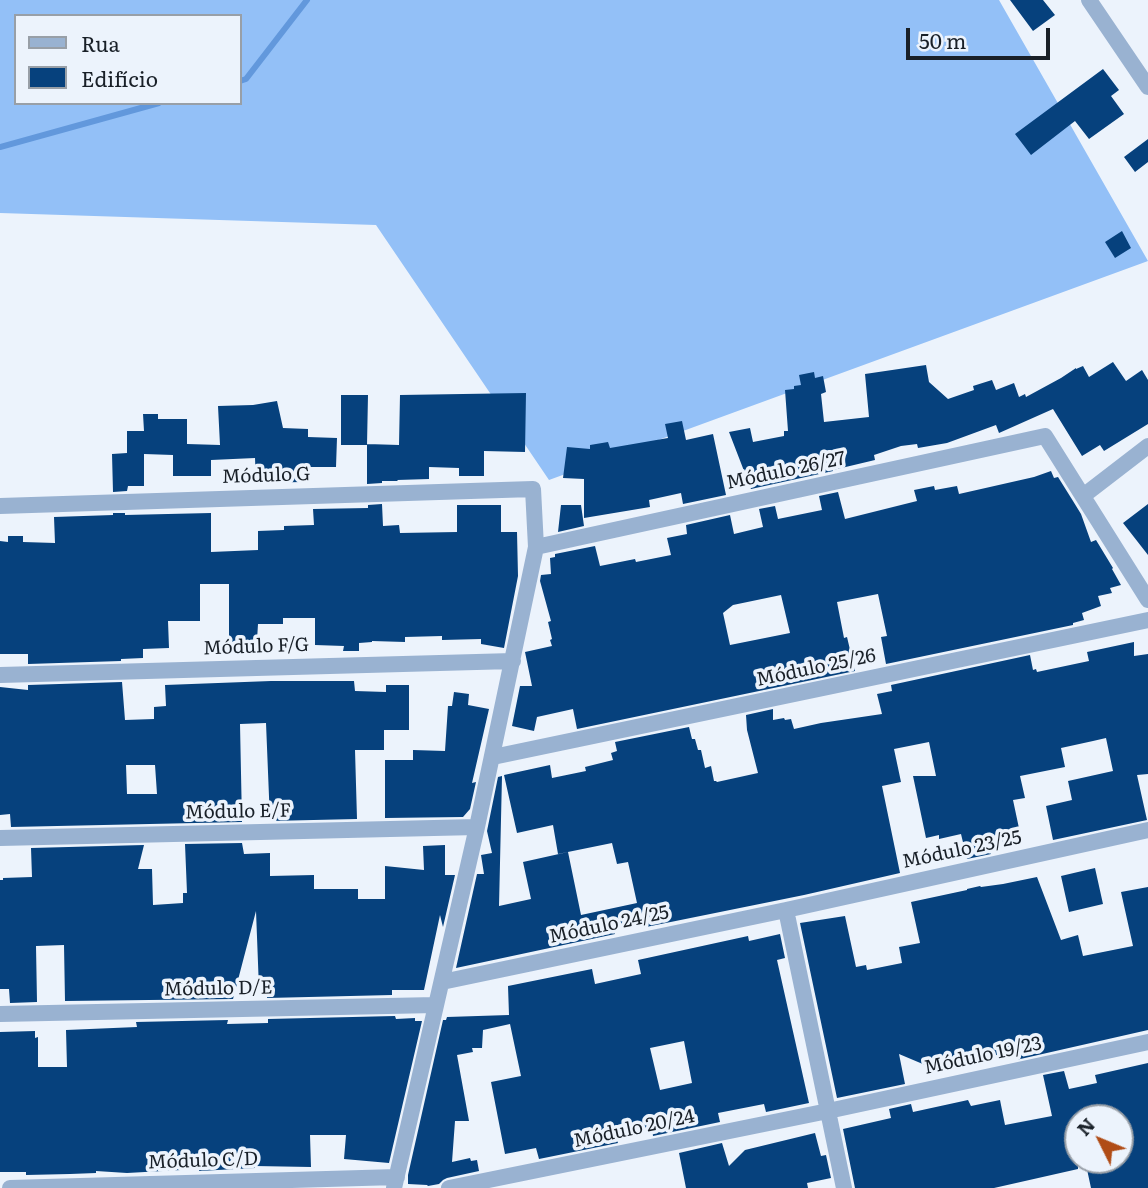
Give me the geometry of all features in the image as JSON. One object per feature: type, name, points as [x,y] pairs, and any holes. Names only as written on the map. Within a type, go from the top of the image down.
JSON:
[{"type":"street","points":[[1088,0],[1148,87]]},
{"type":"street","name":"Módulo 26/27","points":[[536,547],[1045,436],[1083,496]]},
{"type":"street","points":[[1148,446],[1083,496],[1148,600]]},
{"type":"street","name":"Módulo G","points":[[0,506],[533,489],[536,547]]},
{"type":"street","points":[[396,1182],[493,757],[536,547]]},
{"type":"street","name":"Módulo 25/26","points":[[493,757],[1148,620]]},
{"type":"street","name":"Módulo F/G","points":[[0,675],[513,661]]},
{"type":"street","name":"Módulo E/F","points":[[0,838],[477,827]]},
{"type":"street","name":"Módulo 23/25","points":[[786,910],[1148,830]]},
{"type":"street","points":[[786,910],[844,1188]]},
{"type":"street","name":"Módulo 24/25","points":[[442,982],[786,910]]},
{"type":"street","name":"Módulo D/E","points":[[0,1014],[436,1005]]},
{"type":"street","name":"Módulo 19/23","points":[[828,1111],[1148,1042]]},
{"type":"street","name":"Módulo 20/24","points":[[449,1188],[828,1111]]},
{"type":"street","name":"Módulo C/D","points":[[10,1188],[396,1182]]},
{"type":"shaded area","points":[[0,0],[999,0],[1148,261],[549,480],[376,225],[0,213]]},
{"type":"building","points":[[1010,0],[1043,0],[1055,15],[1033,31]]},
{"type":"building","points":[[1103,69],[1119,90],[1111,96],[1124,114],[1089,139],[1075,121],[1031,155],[1015,134]]},
{"type":"building","points":[[1148,139],[1148,162],[1135,172],[1124,157]]},
{"type":"building","points":[[1122,231],[1131,248],[1115,258],[1105,242]]},
{"type":"building","points":[[1113,362],[1126,381],[1142,370],[1148,380],[1148,424],[1104,451],[1100,445],[1082,456],[1053,409],[999,433],[996,425],[947,443],[918,448],[917,444],[901,446],[874,455],[875,460],[751,489],[729,432],[750,428],[753,442],[784,436],[784,431],[788,431],[785,390],[801,385],[799,375],[814,372],[815,378],[823,376],[826,392],[821,394],[824,422],[869,417],[865,374],[926,365],[929,382],[948,399],[992,380],[996,390],[1014,383],[1019,397],[1025,394],[1026,397],[1076,368],[1083,366],[1089,377]]},
{"type":"building","points":[[526,393],[525,452],[484,451],[484,476],[459,476],[459,468],[429,467],[429,479],[367,484],[367,444],[399,445],[400,395]]},
{"type":"building","points":[[341,395],[368,395],[367,445],[341,445]]},
{"type":"building","points":[[277,401],[283,428],[308,429],[308,437],[337,438],[336,467],[303,468],[302,482],[256,483],[255,458],[211,460],[211,476],[173,476],[173,455],[144,454],[144,486],[128,486],[127,491],[113,492],[112,454],[127,453],[127,431],[144,431],[143,414],[158,414],[158,419],[187,419],[187,444],[220,445],[218,406]]},
{"type":"building","points":[[682,421],[686,440],[713,434],[726,495],[683,504],[681,493],[649,500],[650,507],[584,518],[584,479],[563,478],[567,447],[590,449],[590,445],[608,442],[610,448],[668,438],[665,424]]},
{"type":"building","points":[[1051,471],[1054,478],[1058,477],[1081,514],[1091,542],[1096,540],[1121,585],[1110,588],[1112,593],[1098,596],[1101,606],[1082,613],[1084,620],[1073,625],[886,664],[881,637],[887,636],[878,594],[837,602],[844,638],[847,637],[855,671],[577,729],[573,709],[537,717],[534,731],[512,726],[520,686],[532,686],[525,652],[552,646],[548,622],[551,621],[540,581],[541,575],[551,574],[550,558],[555,557],[555,554],[595,546],[600,566],[635,559],[636,562],[671,555],[667,538],[687,534],[686,525],[730,515],[734,534],[763,527],[759,509],[775,506],[778,519],[822,510],[819,496],[838,492],[845,519],[917,501],[914,490],[934,486],[935,490],[957,486],[959,494]],"holes":[[[781,595],[790,633],[730,645],[723,613],[733,605]]]},
{"type":"building","points":[[382,504],[383,526],[399,525],[400,533],[457,532],[457,505],[501,505],[501,532],[517,532],[518,576],[504,648],[481,644],[481,639],[442,640],[442,636],[405,637],[405,642],[372,641],[359,643],[359,651],[343,651],[344,646],[315,645],[315,618],[283,618],[283,624],[258,624],[257,640],[229,642],[229,584],[200,584],[200,621],[168,621],[169,648],[143,649],[143,658],[28,664],[28,654],[0,654],[0,541],[8,542],[8,536],[23,536],[23,542],[55,543],[54,517],[113,513],[211,513],[211,552],[258,550],[258,531],[284,530],[284,526],[314,525],[313,509],[368,508],[368,505]]},
{"type":"building","points":[[1148,504],[1148,555],[1123,523]]},
{"type":"building","points":[[561,505],[581,505],[584,526],[558,532]]},
{"type":"building","points":[[1134,642],[1134,656],[1148,654],[1148,774],[1137,775],[1147,820],[1053,840],[1046,806],[1072,800],[1068,781],[1113,771],[1106,738],[1061,748],[1065,767],[1020,776],[1025,798],[1013,800],[1020,833],[1009,836],[1011,844],[990,849],[991,854],[967,859],[961,834],[939,839],[939,835],[926,838],[913,776],[936,776],[929,742],[894,749],[901,782],[882,786],[900,873],[646,927],[644,923],[614,929],[615,934],[456,968],[477,874],[484,874],[481,855],[492,853],[487,831],[498,777],[502,776],[499,906],[531,899],[523,862],[568,852],[581,915],[637,903],[628,862],[617,864],[612,843],[558,854],[553,825],[517,833],[504,775],[550,765],[552,778],[586,771],[585,767],[613,760],[611,753],[617,751],[615,742],[689,727],[692,739],[695,739],[698,750],[701,750],[705,768],[711,766],[714,781],[717,782],[758,773],[746,715],[773,709],[773,720],[791,719],[794,729],[882,714],[877,694],[892,691],[891,685],[1030,655],[1033,670],[1036,669],[1037,672],[1089,661],[1087,652]]},
{"type":"building","points":[[354,681],[355,691],[386,692],[386,685],[409,685],[409,730],[384,730],[384,750],[355,750],[357,819],[270,821],[266,723],[240,724],[242,822],[11,827],[10,814],[0,815],[0,687],[28,690],[28,685],[122,682],[125,720],[154,719],[154,707],[166,706],[165,685]],"holes":[[[126,765],[155,765],[157,794],[127,794]]]},
{"type":"building","points":[[454,692],[469,694],[468,705],[489,709],[472,783],[476,782],[470,809],[463,817],[385,818],[385,760],[413,760],[413,750],[445,751],[448,706],[452,706]]},
{"type":"building","points":[[242,843],[244,854],[270,853],[270,876],[314,875],[314,889],[358,889],[358,899],[385,899],[385,866],[424,870],[423,846],[445,845],[445,875],[455,875],[443,927],[440,915],[424,990],[392,990],[392,995],[267,998],[267,989],[259,989],[256,911],[233,999],[65,1001],[64,945],[36,946],[37,1002],[10,1003],[9,989],[0,989],[0,880],[32,877],[31,848],[144,845],[138,869],[152,869],[153,905],[183,903],[183,893],[187,893],[185,844]]},
{"type":"building","points":[[1095,868],[1103,904],[1069,912],[1061,876]]},
{"type":"building","points":[[1037,877],[1061,940],[1078,935],[1083,956],[1133,946],[1121,892],[1148,887],[1148,1030],[1016,1060],[1013,1044],[1000,1057],[937,1070],[899,1054],[905,1084],[837,1098],[800,923],[845,916],[856,967],[866,965],[867,970],[902,963],[899,947],[920,943],[911,902],[980,886]]},
{"type":"building","points":[[780,934],[785,958],[777,960],[809,1103],[766,1112],[764,1104],[718,1113],[720,1122],[653,1136],[652,1129],[616,1137],[618,1143],[539,1159],[536,1148],[505,1154],[491,1082],[521,1076],[510,1024],[483,1030],[482,1048],[472,1048],[473,1052],[457,1055],[469,1121],[455,1121],[452,1162],[470,1158],[471,1161],[477,1160],[479,1171],[447,1178],[439,1184],[408,1184],[443,1020],[447,1017],[509,1015],[508,986],[592,969],[595,984],[641,974],[638,960],[748,936],[749,941]],"holes":[[[684,1041],[692,1083],[660,1090],[650,1048]]]},
{"type":"building","points":[[395,1016],[396,1019],[415,1018],[415,1021],[422,1021],[389,1163],[344,1159],[346,1135],[310,1135],[311,1167],[255,1166],[199,1171],[96,1171],[26,1175],[26,1172],[0,1172],[0,1032],[35,1031],[35,1038],[38,1037],[38,1067],[67,1067],[66,1030],[137,1027],[136,1022],[228,1020],[227,1024],[268,1023],[268,1019]]},
{"type":"building","points":[[1148,1063],[1148,1188],[1091,1188],[1088,1174],[1134,1174],[1134,1104],[1064,1104],[1064,1172],[994,1188],[855,1188],[843,1129],[891,1118],[889,1109],[911,1104],[913,1112],[968,1100],[971,1106],[1000,1100],[1005,1125],[1052,1116],[1043,1075],[1064,1071],[1069,1089],[1097,1083],[1095,1075]]},
{"type":"building","points":[[815,1133],[821,1156],[826,1155],[831,1178],[807,1183],[808,1188],[686,1188],[679,1153],[722,1143],[729,1166],[745,1150]]},
{"type":"waterway","points":[[242,80],[246,79],[307,0]]},
{"type":"waterway","points":[[0,147],[152,105]]}]
